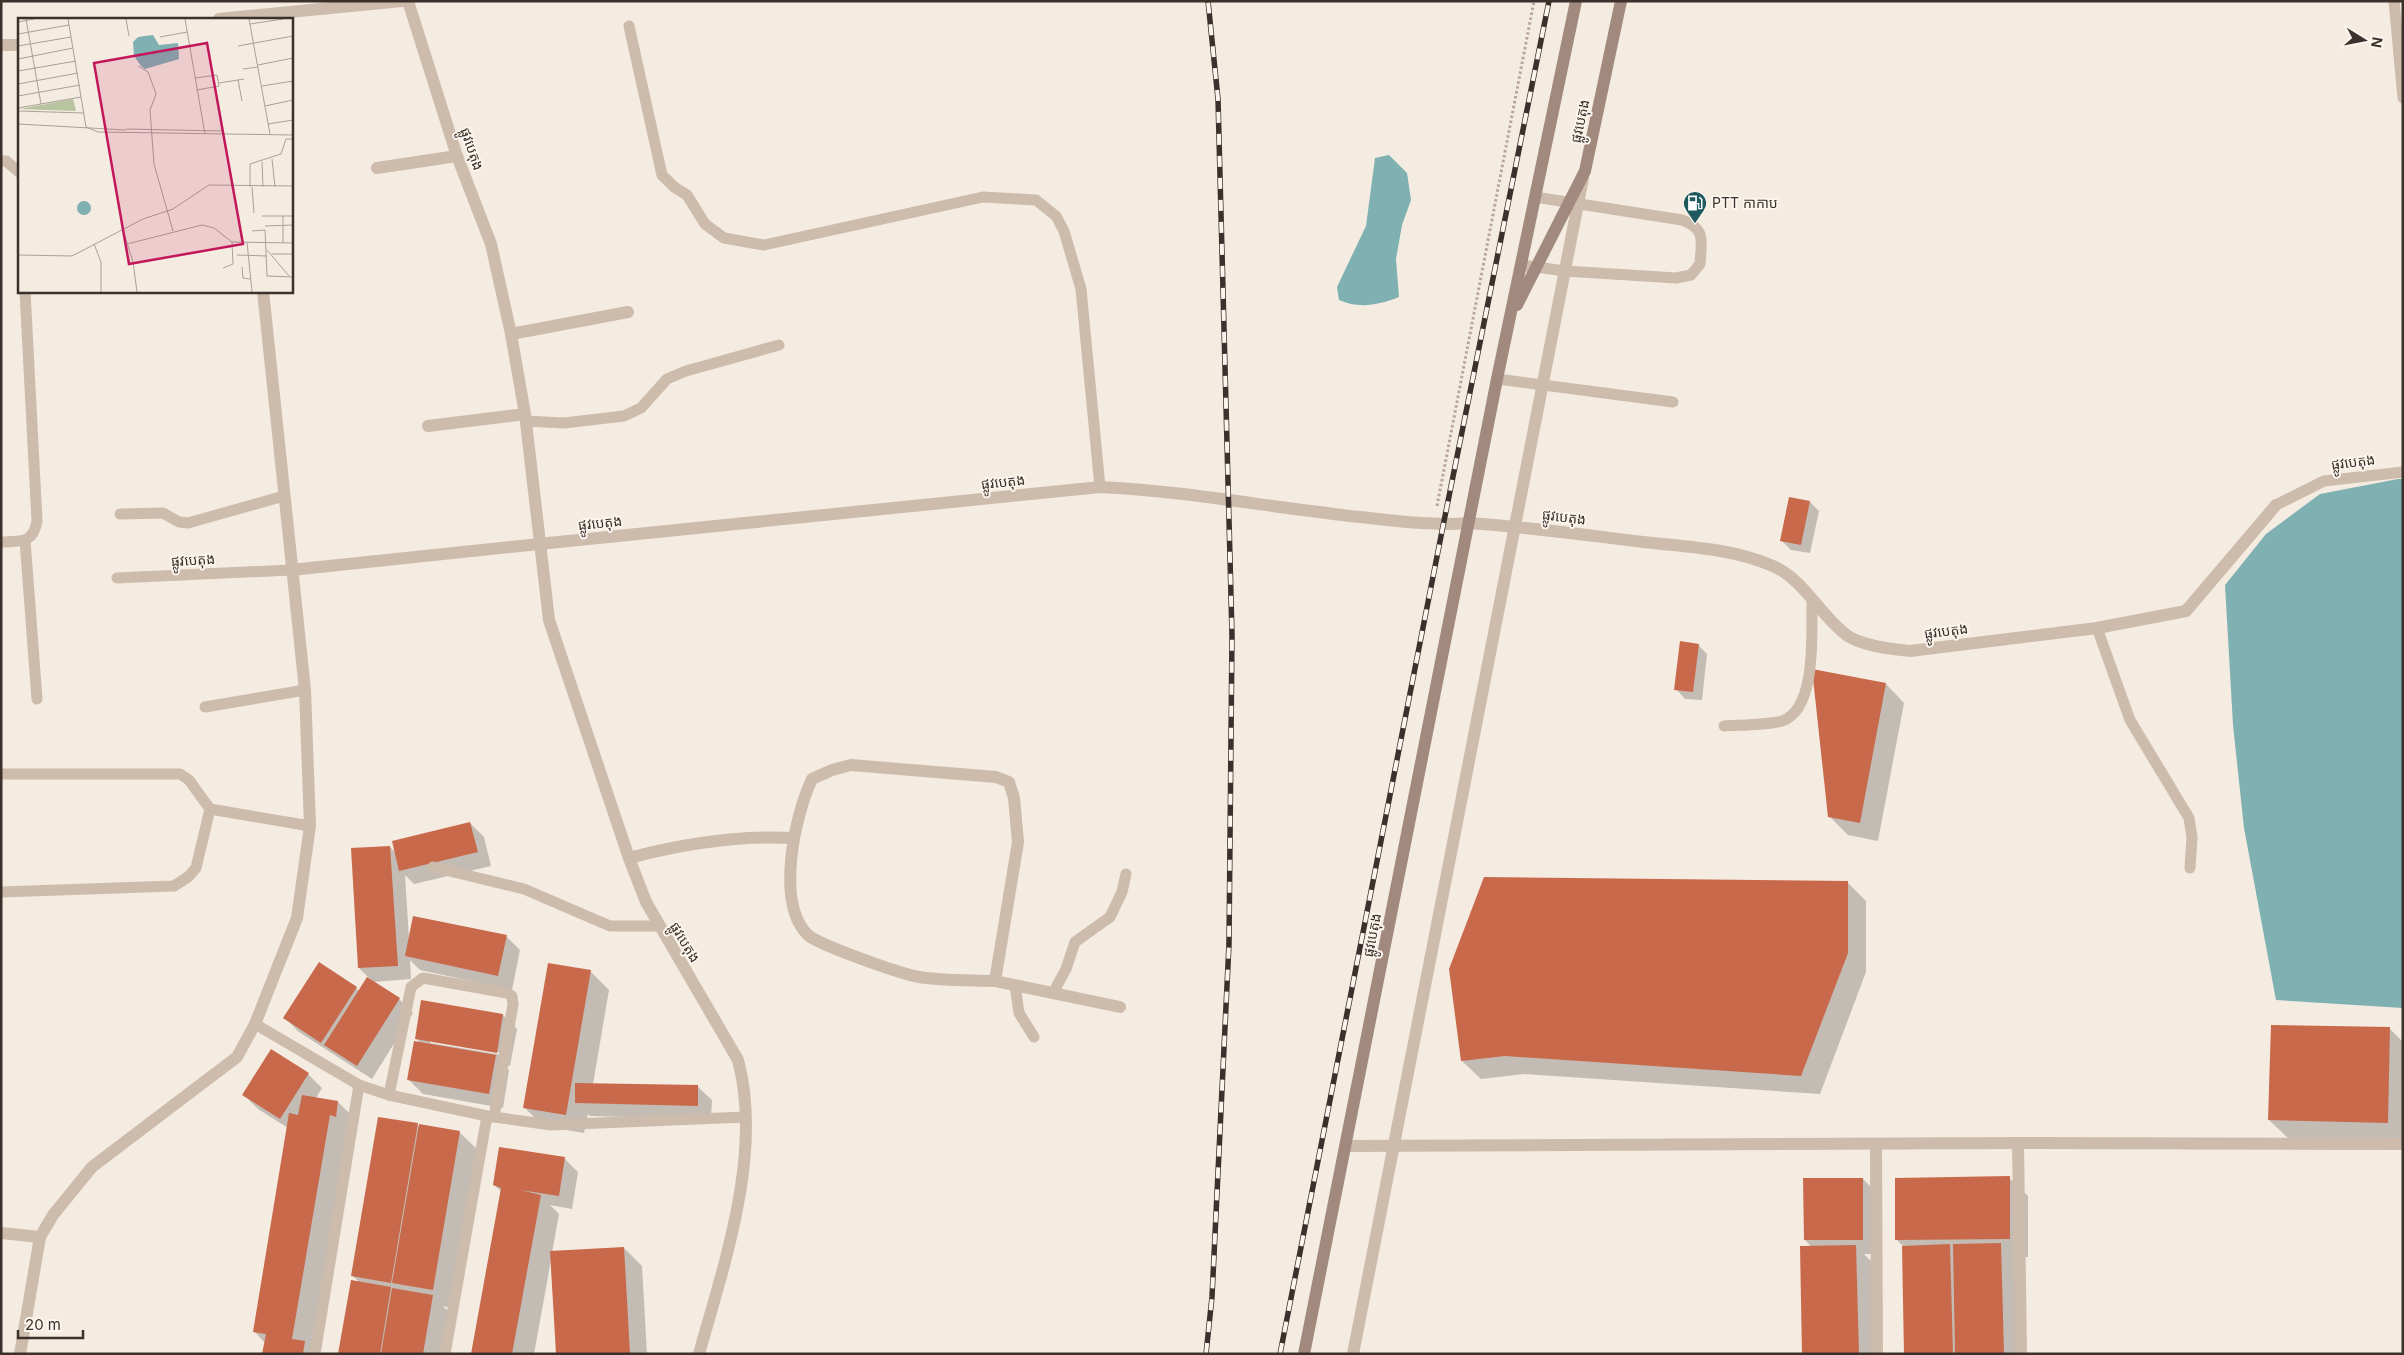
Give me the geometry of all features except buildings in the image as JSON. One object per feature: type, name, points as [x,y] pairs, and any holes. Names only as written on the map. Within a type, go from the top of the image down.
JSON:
[{"type":"main road","name":"ផ្លូវបេតុង","points":[[1304,1354],[1497,379],[1576,1]]},
{"type":"main road","name":"ផ្លូវបេតុង","points":[[1509,321],[1536,268],[1574,203],[1585,171],[1621,1]]},
{"type":"street","points":[[234,17],[402,1]]},
{"type":"street","name":"ផ្លូវបេតុង","points":[[408,1],[457,156],[490,244],[511,334],[526,418],[549,620],[628,858],[646,902],[658,926],[738,1060],[746,1086],[744,1153],[732,1238],[699,1354]]},
{"type":"street","points":[[1,45],[18,45]]},
{"type":"street","points":[[377,168],[457,156]]},
{"type":"street","points":[[1353,1354],[1565,271],[1574,203]]},
{"type":"street","points":[[20,1354],[40,1237],[53,1215],[92,1167],[237,1058],[255,1024],[297,918],[310,826],[305,690],[262,292]]},
{"type":"street","points":[[511,334],[628,312]]},
{"type":"street","points":[[428,426],[526,418]]},
{"type":"street","name":"ផ្លូវបេតុង","points":[[291,570],[1100,487],[1157,490],[1306,511],[1434,524],[1470,523],[1514,526],[1740,553],[1775,567],[1792,579],[1827,618],[1849,637],[1886,648],[1910,651],[2097,628],[2186,611],[2276,505]]},
{"type":"street","points":[[995,981],[1018,842],[1014,798],[1009,782],[996,777],[850,765],[832,770],[812,779],[803,799],[793,838],[791,900],[797,921],[808,935],[823,944],[918,977],[995,981],[1120,1007]]},
{"type":"street","points":[[628,858],[673,847],[742,838],[793,838]]},
{"type":"street","points":[[1345,1146],[2018,1143],[2403,1144]]},
{"type":"street","points":[[2018,1143],[2021,1354]]},
{"type":"street","points":[[1876,1144],[1877,1354]]},
{"type":"street","points":[[1,1233],[40,1237]]},
{"type":"lane","points":[[2394,1],[2403,98]]},
{"type":"lane","points":[[629,26],[662,175],[674,187],[687,195],[705,224],[724,238],[764,245],[983,197],[1036,200],[1056,216],[1064,231],[1081,289],[1100,487]]},
{"type":"lane","points":[[1,161],[6,161],[18,171]]},
{"type":"lane","points":[[1521,265],[1565,271],[1676,278],[1690,275],[1700,264],[1702,235],[1695,224],[1682,220],[1535,197]]},
{"type":"lane","points":[[1,542],[25,540],[31,537],[35,531],[37,521],[25,292]]},
{"type":"lane","points":[[526,418],[564,423],[624,416],[641,408],[667,379],[686,371],[780,345]]},
{"type":"lane","points":[[1497,379],[1673,402]]},
{"type":"lane","name":"ផ្លូវបេតុង","points":[[2276,505],[2324,481],[2403,472]]},
{"type":"lane","points":[[120,514],[163,513],[180,522],[188,523],[284,496]]},
{"type":"lane","points":[[25,540],[37,699]]},
{"type":"lane","name":"ផ្លូវបេតុង","points":[[117,578],[291,570]]},
{"type":"lane","points":[[1724,726],[1782,721],[1797,711],[1806,690],[1810,655],[1812,600]]},
{"type":"lane","points":[[2097,628],[2130,720],[2189,818],[2192,837],[2190,868]]},
{"type":"lane","points":[[205,707],[305,690]]},
{"type":"lane","points":[[1,774],[180,774],[189,780],[210,809],[310,826]]},
{"type":"lane","points":[[1,892],[174,886],[188,877],[196,868],[210,809]]},
{"type":"lane","points":[[433,867],[524,889],[610,926],[658,926]]},
{"type":"lane","points":[[1053,993],[1066,969],[1075,942],[1110,917],[1122,892],[1126,874]]},
{"type":"lane","points":[[389,1095],[411,987],[417,981],[422,978],[507,993],[512,996],[513,1004],[445,1354]]},
{"type":"lane","points":[[1015,985],[1019,1013],[1034,1037]]},
{"type":"lane","points":[[255,1024],[359,1085],[389,1095],[491,1117],[551,1125],[746,1117]]},
{"type":"lane","points":[[315,1354],[359,1085]]},
{"type":"path","points":[[1434,524],[1534,1]]},
{"type":"water","points":[[1389,155],[1407,173],[1411,200],[1402,225],[1396,259],[1399,297],[1369,305],[1346,303],[1339,300],[1337,287],[1366,226],[1375,158]]},
{"type":"water","points":[[2403,479],[2403,1008],[2276,1000],[2244,828],[2233,725],[2225,585],[2266,534],[2320,494]]},
{"type":"railway","points":[[1206,1354],[1212,1297],[1229,944],[1232,635],[1218,99],[1208,1]]},
{"type":"railway","points":[[1280,1354],[1443,526],[1549,1]]},
{"type":"place","name":"PTT កាកាប","points":[[1695,224]]}]
